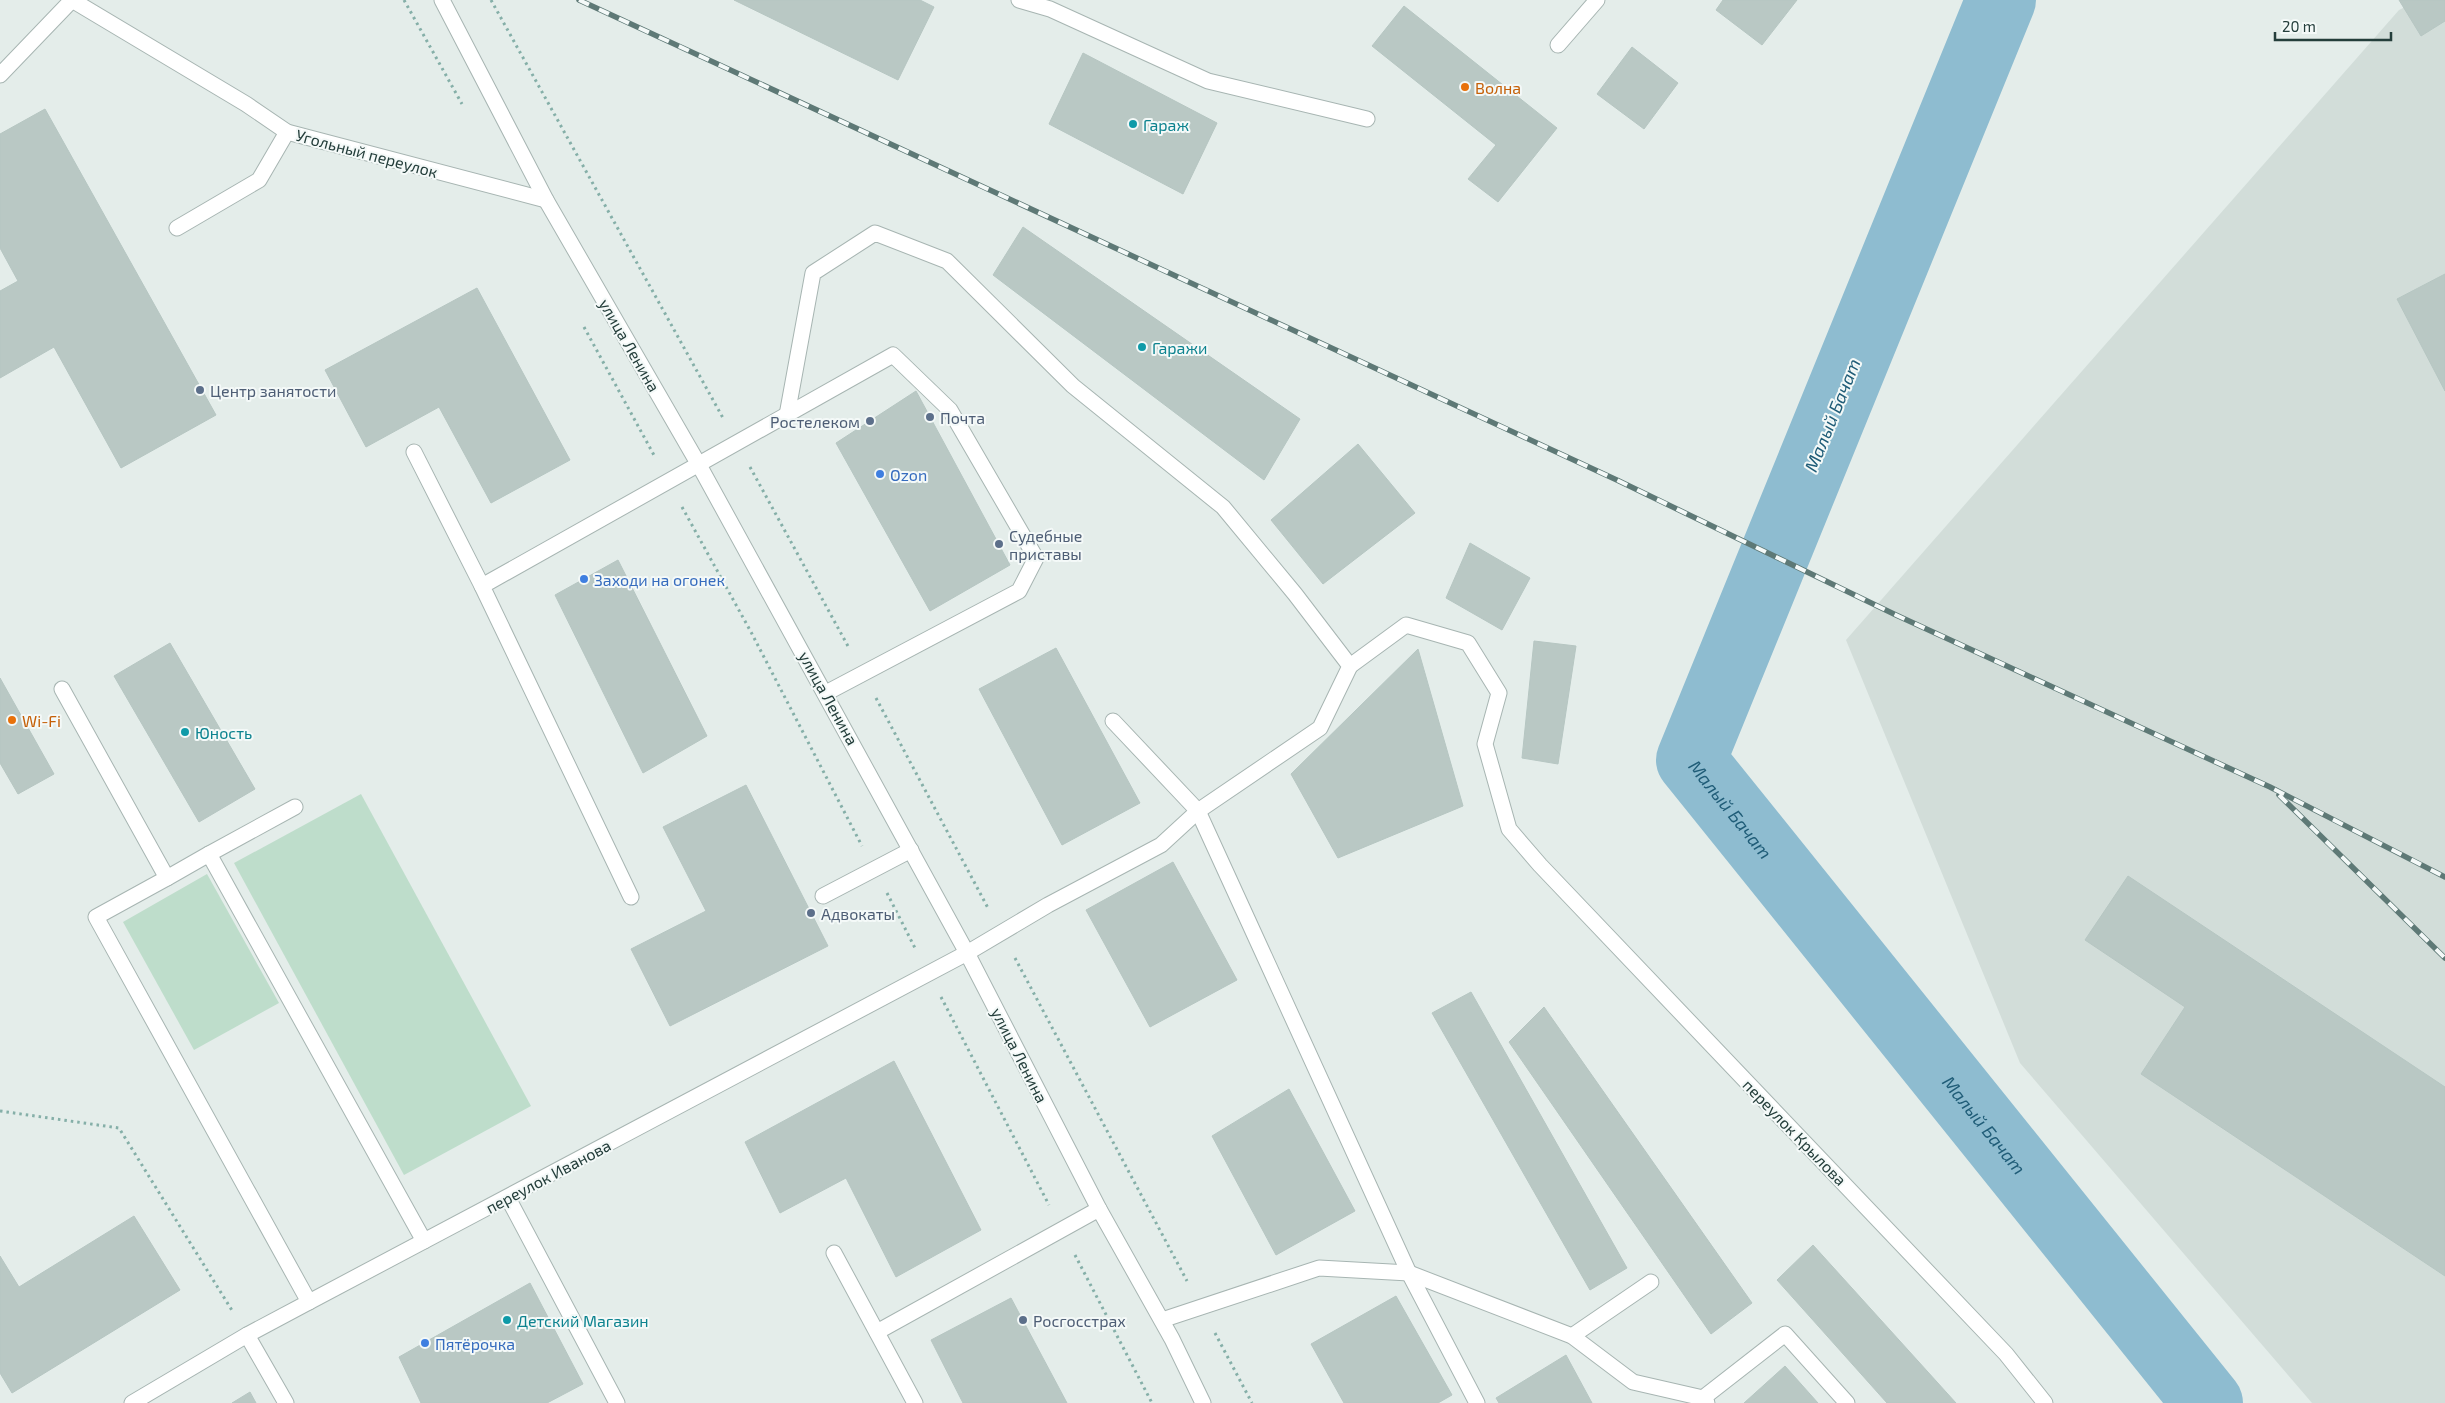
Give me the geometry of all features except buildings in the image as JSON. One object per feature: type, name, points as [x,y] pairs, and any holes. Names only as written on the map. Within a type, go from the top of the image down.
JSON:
[{"type":"street","name":"Угольный переулок","points":[[72,0],[246,104],[287,132],[546,200]]},
{"type":"street","points":[[0,75],[72,0]]},
{"type":"street","name":"улица Ленина","points":[[442,0],[546,200],[699,465],[826,693],[967,953],[1099,1209],[1162,1320],[1203,1403]]},
{"type":"street","points":[[1019,0],[1050,8],[1208,81],[1367,119]]},
{"type":"street","points":[[1558,45],[1597,0]]},
{"type":"street","points":[[177,228],[259,180],[287,132]]},
{"type":"street","points":[[787,415],[813,273],[875,233],[947,261],[1073,386],[1223,507],[1295,594],[1350,666]]},
{"type":"street","points":[[482,586],[893,355],[950,410],[1036,558],[1019,591],[826,693]]},
{"type":"street","points":[[414,452],[482,586],[631,897]]},
{"type":"street","name":"переулок Крылова","points":[[1350,666],[1406,625],[1468,643],[1499,693],[1485,744],[1509,829],[1540,865],[2006,1354],[2045,1403]]},
{"type":"street","name":"переулок Иванова","points":[[132,1403],[247,1335],[929,974],[1048,905],[1161,845],[1198,811],[1320,728],[1350,666]]},
{"type":"street","points":[[62,689],[167,878]]},
{"type":"street","points":[[1113,721],[1198,811],[1409,1273],[1477,1403]]},
{"type":"street","points":[[295,807],[96,917],[309,1302]]},
{"type":"street","points":[[823,896],[911,850]]},
{"type":"street","points":[[209,854],[424,1241]]},
{"type":"street","points":[[508,1198],[617,1403]]},
{"type":"street","points":[[877,1332],[1099,1209]]},
{"type":"street","points":[[834,1253],[915,1403]]},
{"type":"street","points":[[1162,1320],[1318,1268],[1409,1273],[1572,1336],[1633,1382],[1705,1401],[1785,1334],[1848,1403]]},
{"type":"street","points":[[1572,1336],[1651,1282]]},
{"type":"street","points":[[247,1335],[286,1403]]},
{"type":"path","points":[[491,0],[863,674],[1252,1403]]},
{"type":"path","points":[[751,632],[1152,1403]]},
{"type":"path","points":[[0,1110],[118,1128],[247,1335]]},
{"type":"shaded area","points":[[2419,0],[2445,0],[2445,1403],[2312,1403],[2020,1063],[1846,640],[2399,10]]},
{"type":"green space","points":[[361,794],[531,1106],[404,1175],[234,863]]},
{"type":"green space","points":[[207,874],[279,1003],[194,1050],[123,922]]},
{"type":"waterway","name":"Малый Бачат","points":[[2001,0],[1691,760],[2208,1403]]},
{"type":"railway","points":[[579,0],[1619,481],[1896,615],[2270,787],[2445,877]]},
{"type":"railway","points":[[2279,795],[2445,958]]},
{"type":"place","name":"Волна","points":[[1465,87]]},
{"type":"place","name":"Гараж","points":[[1133,124]]},
{"type":"place","name":"Гаражи","points":[[1142,347]]},
{"type":"place","name":"Центр занятости","points":[[200,390]]},
{"type":"place","name":"Почта","points":[[930,417]]},
{"type":"place","name":"Ростелеком","points":[[870,421]]},
{"type":"place","name":"Ozon","points":[[880,474]]},
{"type":"place","name":"Судебные приставы","points":[[999,544]]},
{"type":"place","name":"Заходи на огонек","points":[[584,579]]},
{"type":"place","name":"Wi-Fi","points":[[12,720]]},
{"type":"place","name":"Юность","points":[[185,732]]},
{"type":"place","name":"Адвокаты","points":[[811,913]]},
{"type":"place","name":"Детский Магазин","points":[[507,1320]]},
{"type":"place","name":"Росгосстрах","points":[[1023,1320]]},
{"type":"place","name":"Пятёрочка","points":[[425,1343]]}]
